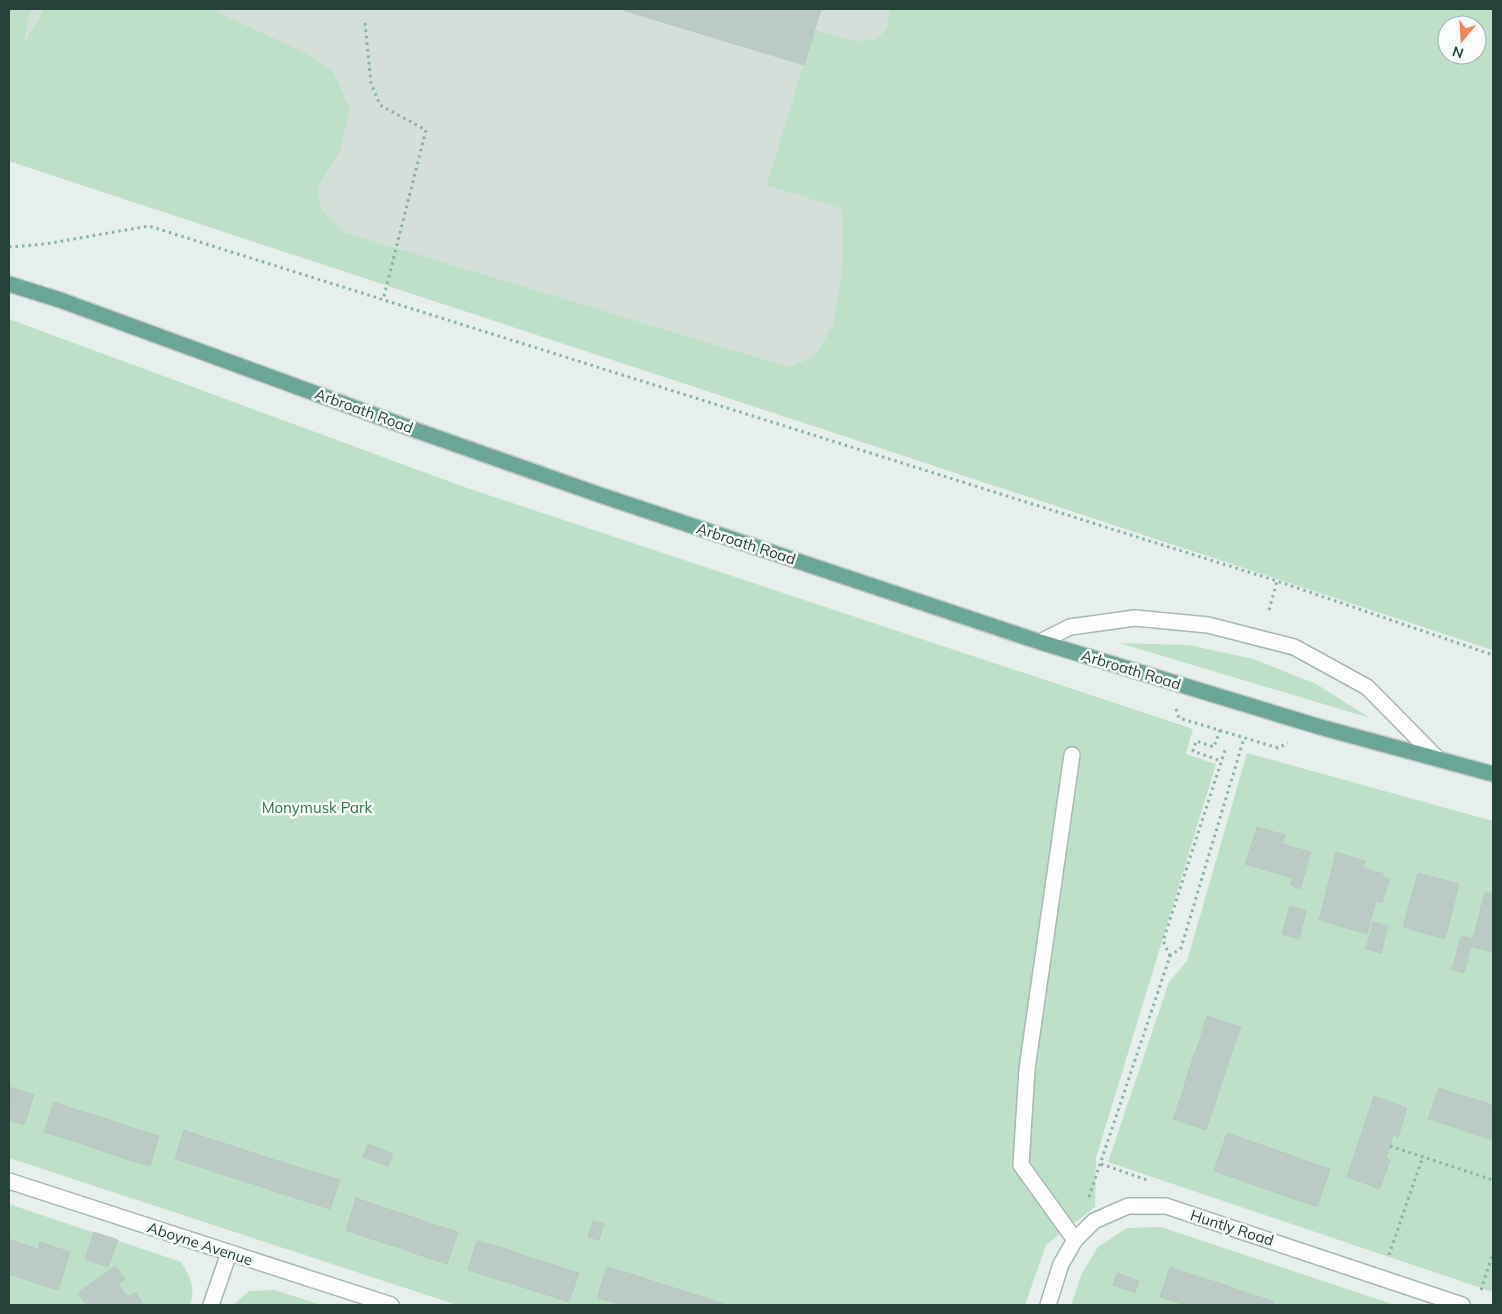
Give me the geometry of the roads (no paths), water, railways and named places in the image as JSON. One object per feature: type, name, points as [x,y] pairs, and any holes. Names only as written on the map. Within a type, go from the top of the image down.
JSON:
[{"type":"main road","name":"Arbroath Road","points":[[9,284],[60,300],[418,431],[600,495],[1040,642],[1320,727],[1493,774]]},
{"type":"street","points":[[1040,642],[1070,627],[1135,618],[1208,625],[1294,647],[1368,687],[1437,758]]},
{"type":"street","points":[[1072,755],[1027,1069],[1021,1165],[1075,1240]]},
{"type":"street","name":"Aboyne Avenue","points":[[9,1181],[229,1254],[391,1305]]},
{"type":"street","name":"Huntly Road","points":[[1048,1305],[1061,1264],[1075,1240],[1094,1221],[1128,1206],[1166,1206],[1462,1305]]},
{"type":"street","points":[[211,1305],[229,1254]]},
{"type":"park label","name":"Monymusk Park","points":[[317,808]]}]
